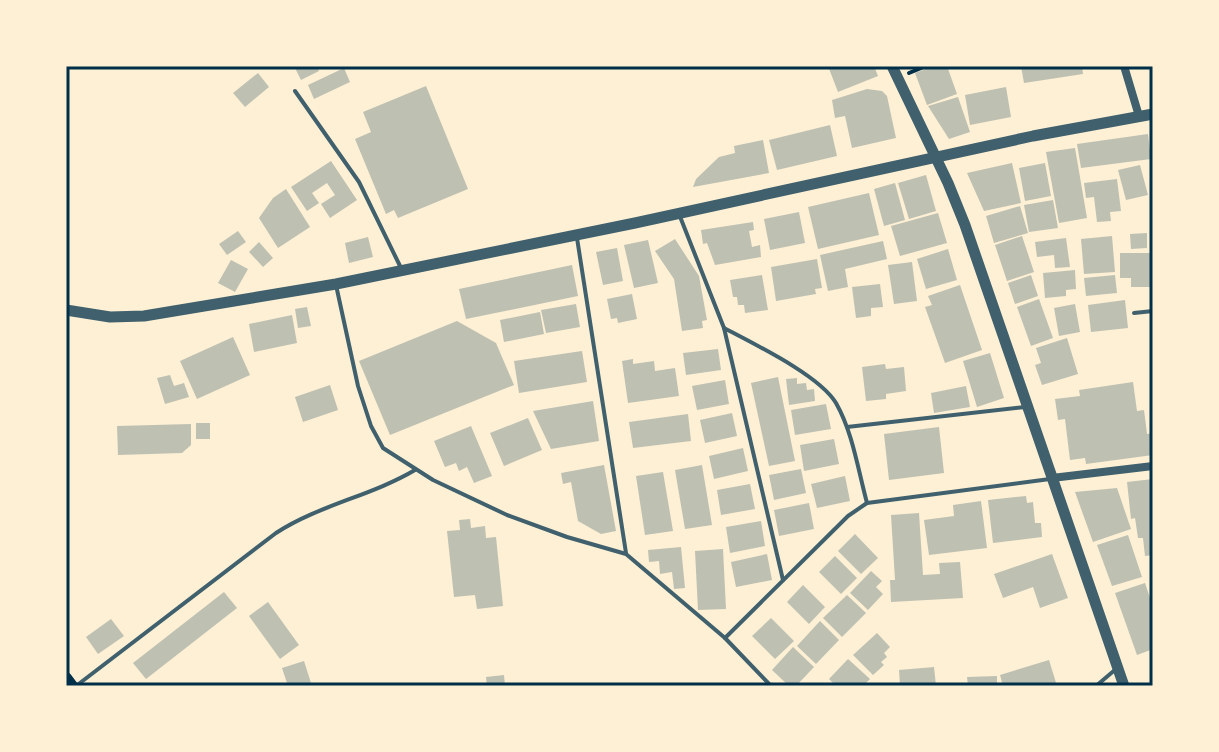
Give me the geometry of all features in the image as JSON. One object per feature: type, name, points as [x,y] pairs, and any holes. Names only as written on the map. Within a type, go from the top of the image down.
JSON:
[{"type":"main road","points":[[66,678],[74,686]]},
{"type":"street","points":[[892,66],[965,225],[1124,686]]},
{"type":"street","points":[[1124,66],[1139,116]]},
{"type":"street","points":[[66,310],[110,317],[144,316],[336,284],[577,236],[1033,136],[1153,114]]},
{"type":"street","points":[[1052,478],[1153,466]]},
{"type":"lane","points":[[295,91],[359,182],[402,270]]},
{"type":"lane","points":[[679,214],[724,328],[783,580]]},
{"type":"lane","points":[[577,236],[626,554]]},
{"type":"lane","points":[[336,284],[358,386],[371,426],[383,448],[433,480],[507,515],[626,554],[725,638],[771,686]]},
{"type":"lane","points":[[1134,313],[1153,311]]},
{"type":"lane","points":[[724,328],[782,359],[834,400],[847,427],[867,503]]},
{"type":"lane","points":[[847,427],[1027,407]]},
{"type":"lane","points":[[74,686],[283,528],[305,515],[386,486],[415,470]]},
{"type":"lane","points":[[725,638],[848,516],[867,503],[1052,478]]},
{"type":"lane","points":[[1096,686],[1118,668]]},
{"type":"path","points":[[909,73],[926,66]]},
{"type":"building","points":[[294,66],[317,66],[319,71],[301,80]]},
{"type":"building","points":[[828,66],[874,66],[878,76],[838,92]]},
{"type":"building","points":[[934,66],[947,66],[957,94],[927,105],[915,73]]},
{"type":"building","points":[[1021,66],[1082,66],[1083,74],[1024,83]]},
{"type":"building","points":[[344,68],[350,82],[314,99],[308,85]]},
{"type":"building","points":[[258,73],[269,87],[245,107],[233,93]]},
{"type":"building","points":[[426,86],[468,189],[398,218],[394,210],[386,214],[355,139],[371,132],[363,112]]},
{"type":"building","points":[[1006,87],[1011,117],[970,125],[965,95]]},
{"type":"building","points":[[867,89],[882,91],[887,96],[896,138],[852,148],[845,116],[835,118],[832,100]]},
{"type":"building","points":[[958,97],[970,132],[949,139],[928,106]]},
{"type":"building","points":[[830,125],[837,156],[777,170],[769,140]]},
{"type":"building","points":[[1148,134],[1151,159],[1081,168],[1077,144]]},
{"type":"building","points":[[763,140],[769,173],[693,187],[696,179],[719,157],[735,153],[734,146]]},
{"type":"building","points":[[1075,148],[1087,218],[1059,223],[1046,152]]},
{"type":"building","points":[[331,161],[357,200],[330,218],[321,204],[335,195],[327,183],[312,193],[319,203],[307,211],[291,187]]},
{"type":"building","points":[[1012,163],[1021,203],[984,211],[967,173]]},
{"type":"building","points":[[1045,163],[1051,196],[1025,201],[1019,168]]},
{"type":"building","points":[[1140,165],[1148,195],[1126,200],[1118,170]]},
{"type":"building","points":[[926,175],[936,211],[909,219],[898,183]]},
{"type":"building","points":[[1117,179],[1121,211],[1110,212],[1111,221],[1097,222],[1094,197],[1086,198],[1084,183]]},
{"type":"building","points":[[895,183],[905,220],[884,226],[874,189]]},
{"type":"building","points":[[286,189],[310,227],[278,248],[259,218],[273,198]]},
{"type":"building","points":[[869,193],[879,235],[818,249],[808,207]]},
{"type":"building","points":[[1053,200],[1058,228],[1029,232],[1024,205]]},
{"type":"building","points":[[1020,206],[1028,233],[994,243],[986,216]]},
{"type":"building","points":[[799,212],[805,243],[770,250],[764,219]]},
{"type":"building","points":[[938,213],[947,243],[900,256],[891,226]]},
{"type":"building","points":[[753,222],[754,230],[749,231],[752,247],[760,245],[761,257],[715,265],[707,243],[703,244],[701,230]]},
{"type":"building","points":[[238,231],[246,242],[227,255],[219,244]]},
{"type":"building","points":[[1147,233],[1147,248],[1131,249],[1130,234]]},
{"type":"building","points":[[1022,236],[1034,272],[1007,281],[995,245]]},
{"type":"building","points":[[1112,236],[1115,272],[1084,274],[1081,239]]},
{"type":"building","points":[[368,237],[373,257],[349,263],[345,243]]},
{"type":"building","points":[[1066,238],[1070,267],[1055,268],[1054,255],[1037,257],[1035,242]]},
{"type":"building","points":[[675,239],[699,276],[707,320],[702,321],[703,328],[682,331],[674,279],[655,251]]},
{"type":"building","points":[[648,240],[658,283],[634,288],[624,245]]},
{"type":"building","points":[[883,241],[887,259],[845,269],[848,287],[828,291],[820,255]]},
{"type":"building","points":[[259,242],[273,258],[263,267],[249,252]]},
{"type":"building","points":[[617,248],[623,281],[603,285],[596,252]]},
{"type":"building","points":[[948,249],[957,280],[926,289],[917,259]]},
{"type":"building","points":[[1120,253],[1150,253],[1151,287],[1131,287],[1131,278],[1120,278]]},
{"type":"building","points":[[817,259],[822,288],[815,289],[816,294],[776,301],[771,267]]},
{"type":"building","points":[[231,260],[248,269],[235,292],[218,283]]},
{"type":"building","points":[[912,262],[917,301],[894,304],[888,265]]},
{"type":"building","points":[[572,265],[578,296],[466,319],[459,289]]},
{"type":"building","points":[[1075,270],[1076,289],[1066,290],[1066,296],[1045,298],[1043,273]]},
{"type":"building","points":[[762,275],[768,310],[745,313],[744,305],[738,305],[737,297],[733,297],[730,280]]},
{"type":"building","points":[[1031,275],[1038,296],[1015,304],[1008,283]]},
{"type":"building","points":[[1115,275],[1117,293],[1086,296],[1084,278]]},
{"type":"building","points":[[880,284],[883,307],[871,308],[871,316],[856,318],[852,287]]},
{"type":"building","points":[[960,285],[982,350],[945,363],[925,307],[932,305],[928,296]]},
{"type":"building","points":[[632,294],[637,319],[618,323],[617,318],[611,319],[607,299]]},
{"type":"building","points":[[1039,299],[1053,338],[1031,346],[1017,307]]},
{"type":"building","points":[[1125,300],[1128,328],[1091,332],[1088,305]]},
{"type":"building","points":[[576,304],[580,327],[546,333],[541,310]]},
{"type":"building","points":[[1075,304],[1080,332],[1059,336],[1054,308]]},
{"type":"building","points":[[307,307],[311,326],[298,328],[295,309]]},
{"type":"building","points":[[540,312],[544,334],[504,342],[500,320]]},
{"type":"building","points":[[292,315],[297,343],[254,352],[249,324]]},
{"type":"building","points":[[457,321],[496,343],[514,385],[390,435],[359,361]]},
{"type":"building","points":[[233,337],[250,375],[197,399],[180,361]]},
{"type":"building","points":[[1067,338],[1078,374],[1042,385],[1035,365],[1041,363],[1036,348]]},
{"type":"building","points":[[718,349],[721,370],[686,375],[683,353]]},
{"type":"building","points":[[582,351],[587,382],[519,393],[514,361]]},
{"type":"building","points":[[990,353],[1004,398],[977,407],[963,361]]},
{"type":"building","points":[[633,359],[633,364],[654,361],[655,371],[675,368],[679,396],[628,403],[622,361]]},
{"type":"building","points":[[885,364],[886,369],[904,367],[906,391],[886,394],[886,399],[866,401],[862,367]]},
{"type":"building","points":[[170,375],[174,386],[184,383],[189,397],[165,404],[157,378]]},
{"type":"building","points":[[778,377],[795,461],[769,466],[751,383]]},
{"type":"building","points":[[797,378],[797,384],[806,383],[807,390],[814,389],[815,401],[789,405],[786,379]]},
{"type":"building","points":[[725,380],[729,404],[697,410],[692,386]]},
{"type":"building","points":[[1133,382],[1137,411],[1144,410],[1147,434],[1153,433],[1153,455],[1086,464],[1085,458],[1070,460],[1065,419],[1058,420],[1055,399],[1080,396],[1079,390]]},
{"type":"building","points":[[330,385],[338,410],[303,422],[295,397]]},
{"type":"building","points":[[966,386],[970,407],[934,413],[931,393]]},
{"type":"building","points":[[593,401],[599,441],[551,449],[533,411]]},
{"type":"building","points":[[826,404],[831,429],[795,435],[791,410]]},
{"type":"building","points":[[732,413],[737,436],[705,443],[700,420]]},
{"type":"building","points":[[688,414],[691,441],[633,448],[629,422]]},
{"type":"building","points":[[528,418],[542,450],[504,466],[490,433]]},
{"type":"building","points":[[196,423],[210,423],[210,439],[196,439]]},
{"type":"building","points":[[191,424],[191,445],[182,453],[118,455],[117,426]]},
{"type":"building","points":[[471,426],[492,476],[474,483],[467,467],[459,471],[456,463],[445,467],[434,441]]},
{"type":"building","points":[[939,427],[944,473],[889,480],[884,434]]},
{"type":"building","points":[[834,439],[839,464],[804,471],[800,445]]},
{"type":"building","points":[[743,448],[748,471],[714,479],[709,456]]},
{"type":"building","points":[[604,465],[616,531],[601,534],[578,521],[571,482],[563,484],[561,473]]},
{"type":"building","points":[[702,465],[712,525],[685,529],[675,470]]},
{"type":"building","points":[[801,469],[806,493],[774,500],[769,475]]},
{"type":"building","points":[[663,472],[673,531],[645,535],[636,476]]},
{"type":"building","points":[[845,476],[850,501],[817,508],[811,484]]},
{"type":"building","points":[[1153,479],[1153,555],[1145,556],[1143,538],[1138,538],[1135,518],[1131,519],[1127,482]]},
{"type":"building","points":[[750,484],[755,509],[721,515],[717,490]]},
{"type":"building","points":[[1117,488],[1131,529],[1093,542],[1075,492]]},
{"type":"building","points":[[1026,496],[1027,503],[1033,502],[1035,523],[1041,523],[1042,537],[993,543],[988,500]]},
{"type":"building","points":[[981,501],[987,548],[929,555],[924,520],[954,516],[953,505]]},
{"type":"building","points":[[809,503],[814,529],[779,536],[774,510]]},
{"type":"building","points":[[919,513],[923,575],[940,574],[939,563],[960,562],[963,598],[891,602],[890,580],[895,580],[891,515]]},
{"type":"building","points":[[470,519],[471,528],[485,526],[486,538],[496,537],[503,606],[477,609],[475,595],[454,597],[447,531],[460,530],[459,520]]},
{"type":"building","points":[[761,521],[765,546],[730,553],[726,527]]},
{"type":"building","points":[[855,534],[878,558],[861,574],[838,551]]},
{"type":"building","points":[[1128,535],[1142,577],[1112,586],[1097,545]]},
{"type":"building","points":[[681,547],[685,588],[674,589],[672,572],[660,574],[659,561],[649,562],[648,550]]},
{"type":"building","points":[[723,549],[726,609],[698,610],[695,551]]},
{"type":"building","points":[[767,554],[772,580],[736,587],[731,562]]},
{"type":"building","points":[[1052,554],[1068,598],[1040,608],[1033,587],[1003,598],[994,574]]},
{"type":"building","points":[[835,556],[857,578],[841,594],[819,572]]},
{"type":"building","points":[[871,571],[882,581],[876,587],[883,594],[868,610],[850,593]]},
{"type":"building","points":[[1145,583],[1153,607],[1153,649],[1137,655],[1115,593]]},
{"type":"building","points":[[803,585],[825,607],[809,624],[787,602]]},
{"type":"building","points":[[224,592],[237,608],[146,679],[133,663]]},
{"type":"building","points":[[847,595],[866,613],[842,637],[823,618]]},
{"type":"building","points":[[268,602],[299,645],[280,659],[249,616]]},
{"type":"building","points":[[771,618],[794,641],[775,659],[752,636]]},
{"type":"building","points":[[111,619],[124,636],[98,654],[86,637]]},
{"type":"building","points":[[820,621],[839,640],[816,664],[797,646]]},
{"type":"building","points":[[877,633],[890,647],[884,653],[887,657],[881,662],[884,665],[873,675],[853,655]]},
{"type":"building","points":[[793,647],[814,667],[796,686],[789,686],[772,670]]},
{"type":"building","points":[[848,659],[870,679],[863,686],[836,686],[829,679]]},
{"type":"building","points":[[1049,660],[1057,686],[1003,686],[1000,675]]},
{"type":"building","points":[[304,661],[312,686],[288,686],[282,668]]},
{"type":"building","points":[[934,667],[936,686],[900,686],[899,670]]},
{"type":"building","points":[[504,675],[505,686],[487,686],[486,677]]},
{"type":"building","points":[[997,676],[997,686],[968,686],[967,677]]}]
